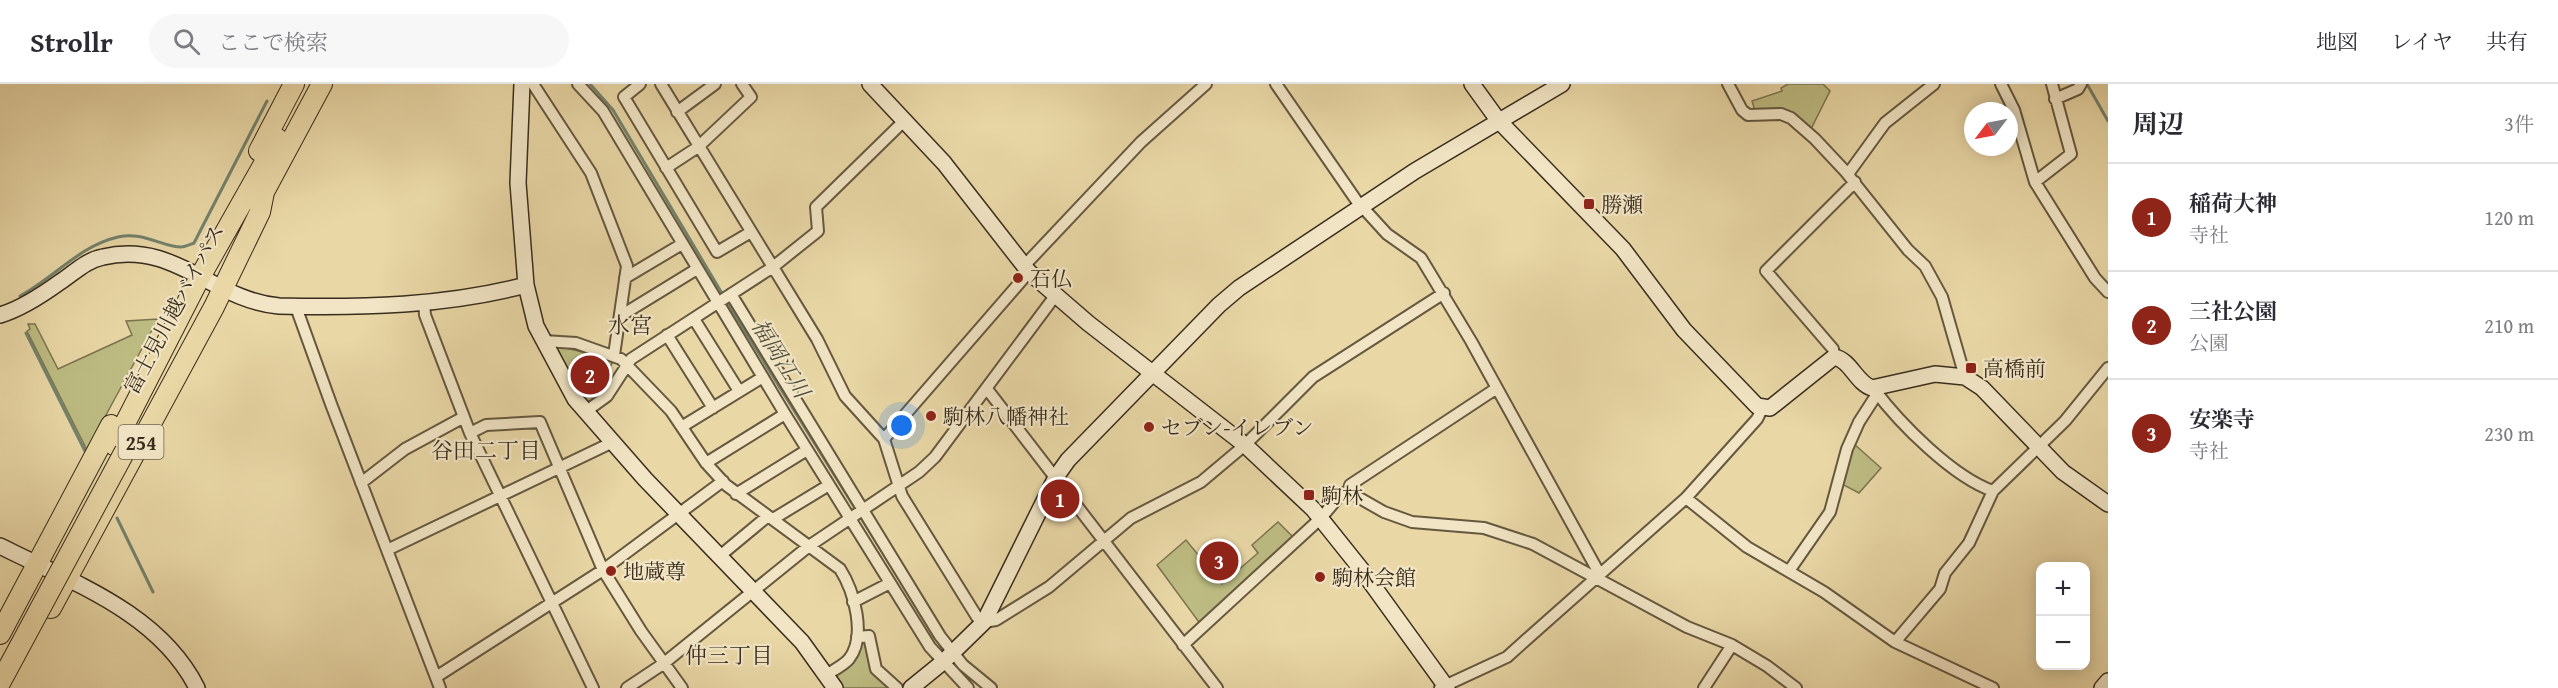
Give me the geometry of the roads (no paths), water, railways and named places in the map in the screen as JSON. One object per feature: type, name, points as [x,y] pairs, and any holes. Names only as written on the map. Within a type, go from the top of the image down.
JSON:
[{"type":"highway","points":[[244,196],[257,155],[294,84]]},
{"type":"highway","name":"富士見川越バイパス","points":[[0,656],[212,283],[244,196],[308,84]]},
{"type":"highway","name":"254","points":[[8,688],[67,580],[212,283],[260,212],[264,192],[322,84]]},
{"type":"highway","name":"富士見川越バイパス","points":[[0,683],[119,448],[171,334],[212,283]]},
{"type":"highway","name":"254","points":[[0,634],[151,349],[171,334]]},
{"type":"street","points":[[522,84],[518,183],[526,285],[534,319],[544,341],[575,399],[585,412],[810,651],[830,681],[855,650],[857,637],[854,602],[840,569],[736,494],[706,464],[683,426],[627,364],[614,355],[576,343],[544,341]]},
{"type":"street","points":[[533,84],[596,183],[627,266],[622,315],[614,355]]},
{"type":"street","points":[[578,84],[603,111],[697,268],[724,298],[863,512],[947,658],[991,688]]},
{"type":"street","points":[[621,84],[627,95]]},
{"type":"street","points":[[640,84],[624,98],[717,252],[751,232]]},
{"type":"street","points":[[661,84],[837,374],[845,396],[884,440],[899,488],[977,617],[984,622],[996,620],[1041,593],[1131,518],[1201,482],[1245,445],[1313,377],[1444,293]]},
{"type":"street","points":[[677,111],[715,84]]},
{"type":"street","points":[[666,168],[698,147],[751,97],[742,84]]},
{"type":"street","points":[[870,84],[905,120],[964,188],[1027,269],[1055,296],[1245,445],[1321,518],[1444,687],[1507,657],[1686,498],[1757,418],[1762,409]]},
{"type":"street","points":[[884,440],[1027,269],[1133,150],[1206,84]]},
{"type":"street","points":[[1276,84],[1339,177],[1387,234],[1421,258],[1444,293],[1597,575]]},
{"type":"street","points":[[1472,84],[1498,120],[1623,249],[1684,330],[1754,405],[1762,409],[1770,408],[1834,357]]},
{"type":"street","points":[[911,688],[947,658],[984,622],[1056,477],[1080,446],[1239,288],[1362,205],[1498,120],[1562,84]]},
{"type":"street","points":[[1728,84],[1742,111],[1748,115],[1781,114],[1791,118],[1851,178],[1935,281],[1965,377]]},
{"type":"street","points":[[1834,357],[1833,349],[1766,271],[1851,178],[1886,123],[1934,84]]},
{"type":"street","points":[[2001,84],[2014,110],[2035,182],[2095,278],[2108,292]]},
{"type":"street","points":[[2035,182],[2071,154],[2052,84]]},
{"type":"street","points":[[2055,99],[2078,89],[2081,84]]},
{"type":"street","points":[[585,412],[607,396],[627,364],[773,267],[818,231],[816,207],[905,120]]},
{"type":"street","points":[[625,278],[682,244]]},
{"type":"street","points":[[0,315],[24,305],[78,268],[100,257],[123,254],[162,257],[212,283],[263,305],[296,307],[424,302],[478,297],[526,285]]},
{"type":"street","points":[[622,315],[697,268]]},
{"type":"street","points":[[627,688],[663,664],[809,546],[899,488],[935,457],[1055,296]]},
{"type":"street","points":[[724,298],[763,377],[890,583],[968,688]]},
{"type":"street","points":[[424,302],[425,315],[470,433],[593,688]]},
{"type":"street","points":[[296,307],[440,688]]},
{"type":"street","points":[[694,319],[739,391]]},
{"type":"street","points":[[668,335],[713,408]]},
{"type":"street","points":[[1834,357],[1842,360],[1866,386],[1875,391],[1952,469],[1979,486],[1993,491]]},
{"type":"street","points":[[1895,642],[1940,589],[1945,573],[1969,543],[1993,491],[2078,406],[2108,368]]},
{"type":"street","points":[[1789,571],[1830,512],[1847,448],[1875,391],[1935,374],[1965,377],[1982,388],[2063,472],[2108,504]]},
{"type":"street","points":[[683,426],[763,377]]},
{"type":"street","points":[[1349,492],[1350,485],[1497,388]]},
{"type":"street","points":[[987,389],[1217,688]]},
{"type":"street","points":[[706,464],[785,414]]},
{"type":"street","points":[[361,483],[405,448],[464,417]]},
{"type":"street","points":[[470,433],[486,425],[540,422],[603,570],[663,664],[682,688]]},
{"type":"street","points":[[387,550],[613,442]]},
{"type":"street","points":[[736,494],[807,450]]},
{"type":"street","points":[[436,677],[603,570],[723,481]]},
{"type":"street","points":[[721,555],[770,517],[829,485]]},
{"type":"street","points":[[1183,645],[1321,518],[1342,493],[1349,492],[1384,512],[1412,522],[1484,528],[1512,535],[1597,575],[1687,627],[1732,645],[1767,666],[1796,688]]},
{"type":"street","points":[[1686,498],[1747,547],[1824,592],[1895,642],[1993,688]]},
{"type":"street","points":[[0,546],[121,608],[152,631],[174,654],[197,688]]},
{"type":"street","points":[[854,602],[890,583]]},
{"type":"street","points":[[857,637],[869,636],[876,669],[897,688]]},
{"type":"street","points":[[1704,688],[1732,645]]},
{"type":"street","points":[[2102,688],[2108,681]]},
{"type":"waterway","name":"福岡江川","points":[[590,84],[613,110],[723,295]]},
{"type":"waterway","points":[[2087,84],[2108,121]]},
{"type":"waterway","points":[[20,296],[91,247],[104,241],[135,236],[181,247],[194,243],[267,101]]},
{"type":"waterway","name":"福岡江川","points":[[726,301],[944,651]]},
{"type":"waterway","points":[[26,333],[85,451]]},
{"type":"waterway","points":[[117,518],[153,592]]},
{"type":"place","name":"勝瀬","points":[[1589,204]]},
{"type":"place","name":"石仏","points":[[1018,278]]},
{"type":"place","name":"高橋前","points":[[1971,368]]},
{"type":"place","name":"三社公園","points":[[590,375]]},
{"type":"place","name":"駒林八幡神社","points":[[931,416]]},
{"type":"place","name":"セブン-イレブン","points":[[1149,427]]},
{"type":"place","name":"駒林","points":[[1309,495]]},
{"type":"place","name":"稲荷大神","points":[[1060,499]]},
{"type":"place","name":"安楽寺","points":[[1219,561]]},
{"type":"place","name":"地蔵尊","points":[[611,571]]},
{"type":"place","name":"駒林会館","points":[[1320,577]]},
{"type":"district","name":"水宮","points":[[630,325]]},
{"type":"district","name":"谷田二丁目","points":[[486,450]]},
{"type":"district","name":"仲三丁目","points":[[729,655]]}]
